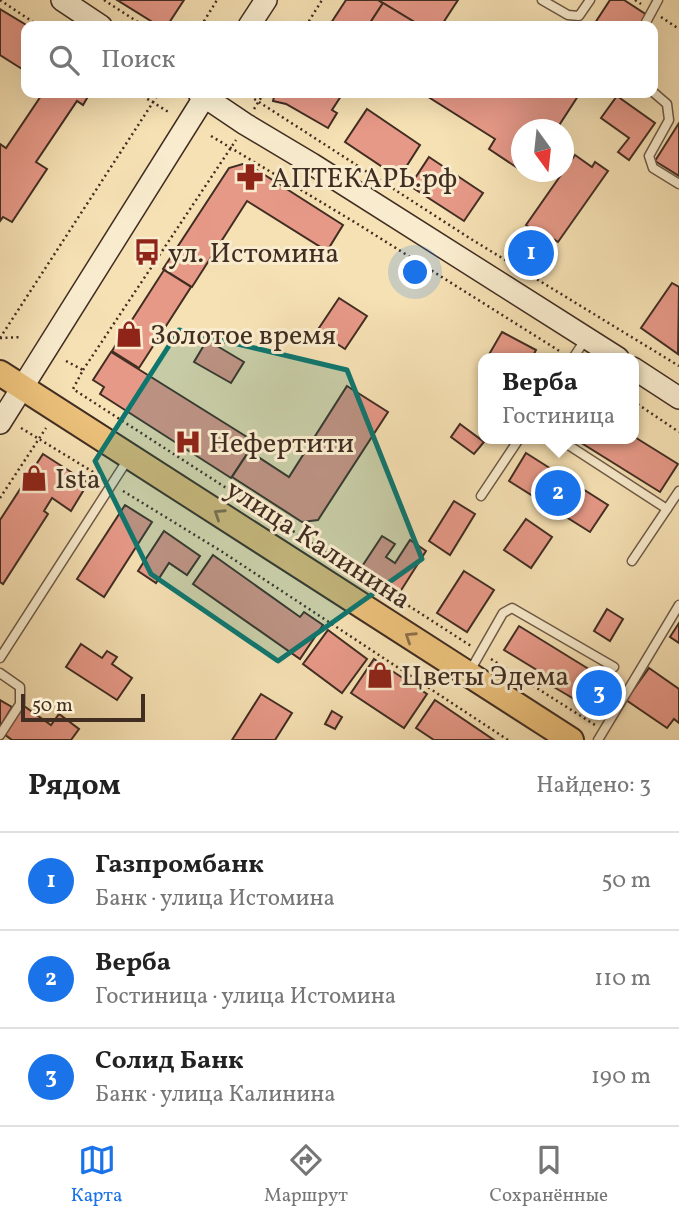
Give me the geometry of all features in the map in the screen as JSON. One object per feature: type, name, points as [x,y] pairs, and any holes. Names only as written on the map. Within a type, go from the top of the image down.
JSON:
[{"type":"main road","name":"улица Калинина","points":[[0,373],[571,740]]},
{"type":"street","points":[[62,0],[94,21]]},
{"type":"street","points":[[252,21],[266,0]]},
{"type":"street","points":[[10,426],[23,388],[202,98]]},
{"type":"street","points":[[209,98],[245,124],[610,353]]},
{"type":"street","points":[[639,372],[679,397]]},
{"type":"lane","points":[[542,0],[568,15],[579,16],[590,0]]},
{"type":"lane","points":[[647,21],[658,0]]},
{"type":"lane","points":[[658,96],[667,104],[669,120],[649,156],[653,168],[679,184]]},
{"type":"lane","points":[[575,353],[587,338]]},
{"type":"lane","points":[[481,496],[516,444]]},
{"type":"lane","points":[[567,444],[667,509]]},
{"type":"lane","points":[[0,658],[129,457]]},
{"type":"lane","points":[[632,561],[679,491]]},
{"type":"lane","points":[[598,740],[679,605]]},
{"type":"lane","points":[[468,674],[503,613],[512,608],[614,667]]},
{"type":"lane","points":[[0,673],[20,687],[20,704],[0,735]]},
{"type":"path","points":[[0,0],[32,21]]},
{"type":"path","points":[[104,0],[136,21]]},
{"type":"path","points":[[204,21],[217,0]]},
{"type":"path","points":[[309,21],[323,0]]},
{"type":"path","points":[[146,98],[170,113]]},
{"type":"path","points":[[22,337],[0,338],[155,98]]},
{"type":"path","points":[[253,98],[471,239],[679,366]]},
{"type":"path","points":[[251,115],[261,98]]},
{"type":"path","points":[[211,135],[563,353]]},
{"type":"path","points":[[238,135],[73,389],[604,730]]},
{"type":"path","points":[[66,361],[83,370]]},
{"type":"path","points":[[639,405],[679,432]]},
{"type":"path","points":[[10,426],[39,439],[221,551],[508,740]]},
{"type":"path","points":[[0,498],[46,428]]},
{"type":"highlighted area","points":[[179,330],[347,370],[422,559],[278,661],[151,574],[95,461]]},
{"type":"building","points":[[117,0],[184,0],[170,21],[151,21]]},
{"type":"building","points":[[346,0],[378,0],[383,3],[371,21],[332,21]]},
{"type":"building","points":[[378,0],[458,0],[444,21],[413,21]]},
{"type":"building","points":[[610,0],[624,0],[647,15],[643,21],[596,21]]},
{"type":"building","points":[[383,3],[413,21],[371,21]]},
{"type":"building","points":[[0,9],[21,22],[21,68],[0,55]]},
{"type":"building","points":[[40,98],[87,98],[83,105],[77,101],[36,162],[47,169],[12,222],[3,217],[0,221],[0,144],[6,148]]},
{"type":"building","points":[[274,98],[340,98],[332,110],[337,113],[328,128],[286,104],[273,101]]},
{"type":"building","points":[[430,98],[577,98],[563,119],[511,119],[511,164],[489,149],[495,139]]},
{"type":"building","points":[[616,98],[620,98],[655,123],[629,160],[618,152],[629,138],[601,118]]},
{"type":"building","points":[[367,109],[420,145],[399,178],[345,142]]},
{"type":"building","points":[[679,123],[679,176],[655,161]]},
{"type":"building","points":[[574,156],[592,167],[595,162],[608,171],[558,242],[526,225],[556,182],[574,182]]},
{"type":"building","points":[[429,157],[483,193],[464,221],[410,186]]},
{"type":"building","points":[[246,163],[343,225],[327,251],[247,201],[192,287],[163,269],[229,168]]},
{"type":"building","points":[[164,270],[191,287],[139,368],[112,351]]},
{"type":"building","points":[[672,283],[679,287],[678,354],[641,328]]},
{"type":"building","points":[[339,298],[367,316],[345,349],[317,331]]},
{"type":"building","points":[[502,332],[536,350],[534,353],[490,353]]},
{"type":"building","points":[[207,340],[244,362],[231,383],[194,362]]},
{"type":"building","points":[[111,352],[255,442],[231,478],[100,394],[104,387],[93,380]]},
{"type":"building","points":[[347,386],[388,412],[318,520],[302,522],[232,477],[249,451],[289,477]]},
{"type":"building","points":[[460,424],[478,438],[478,444],[482,444],[474,454],[451,437]]},
{"type":"building","points":[[639,440],[678,464],[660,492],[583,444],[639,444]]},
{"type":"building","points":[[526,453],[608,505],[590,532],[509,481]]},
{"type":"building","points":[[43,454],[88,483],[71,511],[52,498],[44,511],[48,514],[3,584],[0,582],[0,520]]},
{"type":"building","points":[[454,501],[475,514],[450,555],[429,541]]},
{"type":"building","points":[[125,505],[152,522],[104,597],[77,579]]},
{"type":"building","points":[[526,519],[552,537],[531,568],[504,550]]},
{"type":"building","points":[[164,531],[200,556],[187,575],[169,563],[156,583],[138,571]]},
{"type":"building","points":[[382,536],[395,544],[386,557],[395,563],[410,540],[426,551],[400,592],[361,568]]},
{"type":"building","points":[[213,555],[300,617],[304,612],[323,625],[300,659],[193,584]]},
{"type":"building","points":[[464,571],[494,590],[467,632],[437,613]]},
{"type":"building","points":[[607,609],[623,619],[610,641],[594,631]]},
{"type":"building","points":[[679,623],[679,643],[670,637]]},
{"type":"building","points":[[519,626],[613,684],[596,712],[542,680],[545,675],[504,650]]},
{"type":"building","points":[[328,630],[367,659],[342,693],[303,664]]},
{"type":"building","points":[[81,644],[102,658],[107,651],[117,657],[112,664],[132,678],[117,700],[66,667]]},
{"type":"building","points":[[374,659],[427,694],[404,728],[351,693]]},
{"type":"building","points":[[649,668],[679,689],[679,723],[674,719],[667,728],[626,700]]},
{"type":"building","points":[[261,694],[292,713],[275,740],[232,740]]},
{"type":"building","points":[[0,700],[12,707],[0,727]]},
{"type":"building","points":[[435,700],[494,740],[434,740],[416,728]]},
{"type":"building","points":[[24,706],[51,725],[59,714],[79,729],[71,740],[12,740],[4,734]]},
{"type":"building","points":[[332,711],[342,717],[335,729],[325,724]]},
{"type":"place","name":"АПТЕКАРЬ.рф","points":[[250,177]]},
{"type":"place","name":"ул. Истомина","points":[[147,252]]},
{"type":"place","name":"Газпромбанк","points":[[531,253]]},
{"type":"place","name":"Золотое время","points":[[129,334]]},
{"type":"place","name":"Нефертити","points":[[188,442]]},
{"type":"place","name":"Ista","points":[[34,478]]},
{"type":"place","name":"Верба","points":[[558,493]]},
{"type":"place","name":"Цветы Эдема","points":[[380,675]]},
{"type":"place","name":"Солид Банк","points":[[599,693]]}]
